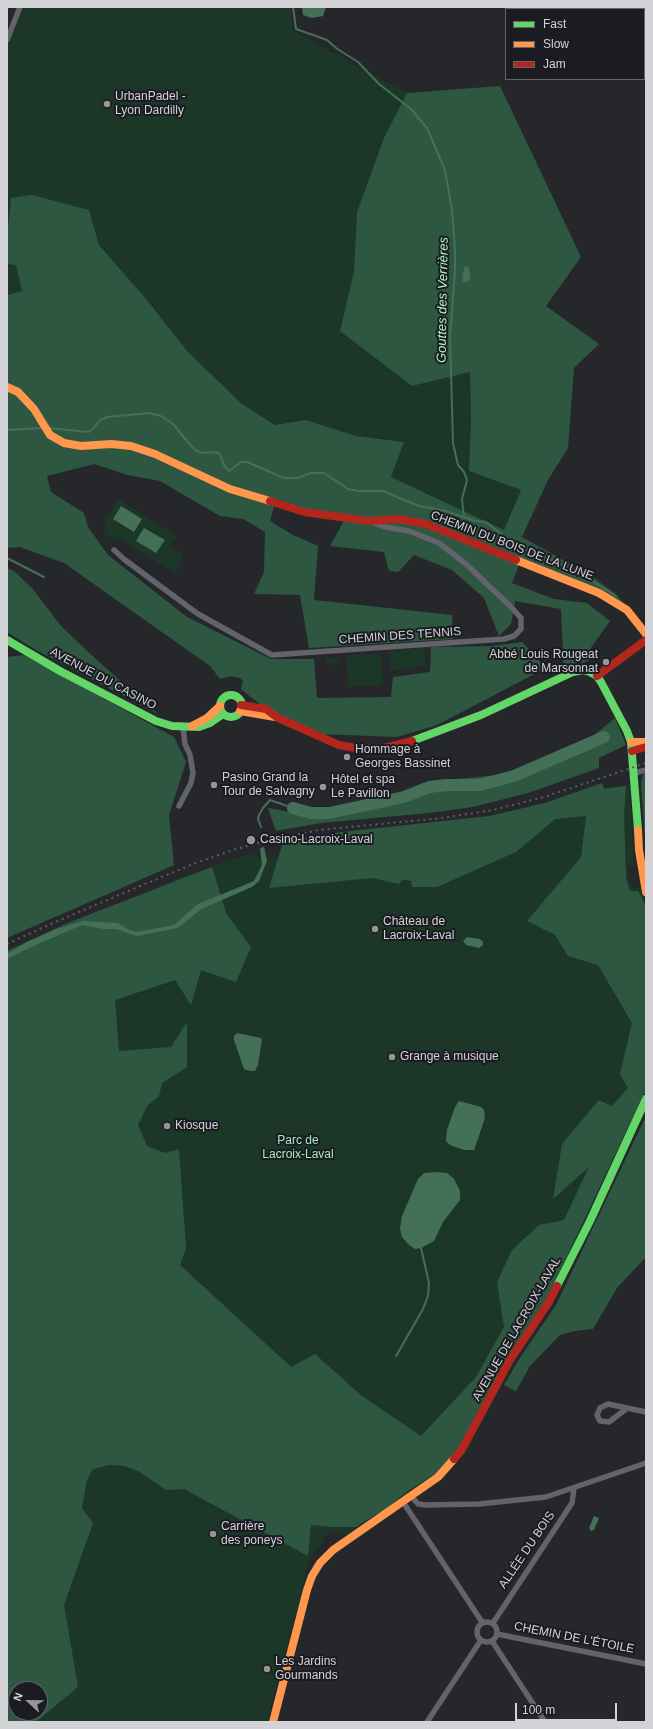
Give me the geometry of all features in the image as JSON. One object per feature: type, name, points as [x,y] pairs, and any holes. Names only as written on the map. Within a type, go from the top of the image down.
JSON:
[{"type":"street","points":[[7,40],[20,7]]},
{"type":"street","name":"CHEMIN DU BOIS DE LA LUNE","points":[[7,387],[18,392],[24,398],[50,435],[57,440],[74,445],[118,444],[131,446],[155,454],[230,489],[304,512],[369,521],[398,519],[426,524],[599,593],[627,610],[646,634]]},
{"type":"street","name":"CHEMIN DES TENNIS","points":[[114,550],[125,560],[198,614],[272,655],[504,639],[514,636],[521,629],[521,618],[513,609],[466,564],[439,543],[409,530],[385,527],[369,521]]},
{"type":"street","name":"AVENUE DU CASINO","points":[[7,640],[60,671],[156,721],[172,726],[188,727]]},
{"type":"street","points":[[596,676],[646,640]]},
{"type":"street","points":[[222,710],[232,717],[241,708],[266,710],[278,718],[329,742],[356,748],[384,748],[402,745],[480,715],[573,672],[583,670],[590,672],[596,676],[627,731],[632,746],[639,850],[646,892]]},
{"type":"street","points":[[222,710],[224,698],[230,696],[239,699],[241,708]]},
{"type":"street","points":[[179,806],[191,783],[193,773],[190,755],[185,744],[188,727],[222,710]]},
{"type":"street","points":[[632,746],[646,742]]},
{"type":"street","points":[[632,746],[646,747]]},
{"type":"street","points":[[634,773],[646,770]]},
{"type":"street","name":"AVENUE DE LACROIX-LAVAL","points":[[273,1722],[312,1576],[320,1563],[333,1550],[412,1496],[438,1477],[451,1464],[469,1438],[510,1360],[549,1302],[590,1221],[646,1099]]},
{"type":"street","points":[[626,1409],[609,1422],[600,1421],[597,1415],[600,1408],[608,1404],[646,1412]]},
{"type":"street","points":[[412,1496],[418,1504],[425,1505],[479,1504],[546,1497],[646,1463]]},
{"type":"street","name":"ALLÉE DU BOIS","points":[[492,1623],[572,1503],[574,1488]]},
{"type":"street","points":[[403,1502],[482,1622]]},
{"type":"street","points":[[487,1621],[492,1623],[496,1627],[497,1634],[492,1641],[486,1642],[481,1640],[477,1635],[477,1628],[482,1622],[487,1621]]},
{"type":"street","name":"CHEMIN DE L'ÉTOILE","points":[[497,1634],[646,1664]]},
{"type":"street","points":[[427,1722],[481,1640]]},
{"type":"street","points":[[492,1641],[545,1722]]},
{"type":"green space","points":[[20,7],[291,7],[292,30],[407,93],[384,138],[357,212],[354,271],[340,331],[412,386],[470,372],[471,421],[469,471],[521,489],[504,530],[391,477],[404,442],[356,436],[306,420],[275,425],[242,404],[187,351],[147,300],[99,245],[89,210],[7,237],[7,40]]},
{"type":"green space","points":[[7,264],[16,265],[22,291],[7,295]]},
{"type":"green space","points":[[118,499],[177,536],[170,547],[184,555],[175,573],[118,538],[116,540],[103,533],[106,527],[104,524]]},
{"type":"green space","points":[[424,648],[426,666],[391,670],[389,651]]},
{"type":"green space","points":[[381,653],[383,685],[348,687],[346,655]]},
{"type":"green space","points":[[339,657],[340,664],[327,665],[326,658]]},
{"type":"green space","name":"Parc de Lacroix-Laval","points":[[629,785],[634,866],[628,867],[628,878],[631,888],[640,888],[646,903],[646,1092],[574,1245],[540,1309],[437,1471],[347,1534],[332,1531],[328,1532],[323,1539],[323,1543],[311,1556],[267,1722],[7,1722],[7,950],[56,929],[84,921],[181,877],[254,852],[261,860],[552,812],[605,787]]},
{"type":"shaded area","points":[[302,7],[326,7],[323,16],[312,18],[303,15]]},
{"type":"shaded area","points":[[500,86],[581,257],[546,306],[599,344],[574,368],[568,448],[548,480],[522,537],[587,573],[616,594],[625,605],[521,560],[512,583],[554,599],[587,603],[610,621],[590,649],[596,657],[564,672],[561,609],[515,601],[511,624],[499,636],[484,598],[452,570],[414,555],[398,572],[389,571],[384,552],[330,546],[347,515],[306,510],[276,499],[270,521],[293,535],[318,546],[314,600],[452,615],[453,639],[309,648],[300,595],[254,594],[264,572],[265,532],[243,519],[220,516],[160,481],[128,475],[94,464],[47,476],[51,492],[84,513],[88,527],[108,555],[187,617],[271,659],[314,659],[317,698],[391,697],[393,677],[430,672],[431,647],[493,646],[522,642],[546,668],[437,725],[397,737],[319,734],[261,705],[241,689],[243,681],[240,678],[230,676],[220,679],[210,666],[64,563],[20,547],[7,548],[7,295],[22,291],[16,265],[7,264],[7,237],[11,198],[32,195],[89,210],[99,245],[147,300],[187,351],[242,404],[275,425],[306,420],[356,436],[404,442],[391,477],[504,530],[521,490],[469,471],[471,421],[470,372],[412,386],[340,331],[354,271],[357,212],[384,138],[407,93]]},
{"type":"shaded area","points":[[465,266],[469,268],[470,277],[469,281],[466,282],[462,281]]},
{"type":"shaded area","points":[[121,506],[142,519],[134,532],[113,519]]},
{"type":"shaded area","points":[[144,528],[165,540],[156,553],[136,541]]},
{"type":"shaded area","points":[[7,568],[14,571],[32,588],[61,626],[158,714],[36,650],[7,632]]},
{"type":"shaded area","points":[[24,655],[174,737],[186,762],[169,815],[174,865],[7,938],[7,657]]},
{"type":"shaded area","points":[[615,718],[626,745],[599,758],[599,768],[528,793],[473,807],[429,813],[321,823],[276,831],[268,808],[322,818],[409,798],[448,780],[517,773],[586,742]]},
{"type":"shaded area","points":[[646,773],[646,854],[641,783],[643,774]]},
{"type":"shaded area","points":[[602,783],[604,789],[626,786],[624,815],[626,878],[630,891],[638,891],[646,907],[646,1089],[540,1313],[458,1452],[441,1470],[408,1491],[388,1507],[356,1527],[311,1525],[308,1556],[184,1489],[166,1490],[140,1472],[125,1466],[109,1465],[93,1469],[87,1480],[82,1508],[93,1523],[64,1605],[78,1687],[48,1712],[48,1681],[8,1681],[8,1721],[37,1721],[7,1722],[7,951],[70,922],[212,867],[226,913],[251,947],[236,982],[201,970],[191,1005],[175,980],[115,1000],[119,1051],[171,1047],[187,1022],[187,1067],[162,1083],[159,1096],[147,1106],[138,1125],[147,1146],[165,1153],[179,1149],[186,1248],[180,1265],[291,1367],[315,1354],[362,1396],[421,1436],[476,1377],[504,1327],[497,1282],[512,1250],[539,1225],[564,1220],[589,1167],[553,1199],[562,1144],[599,1100],[612,1106],[628,1088],[620,1074],[632,1023],[598,965],[568,956],[555,935],[527,921],[581,857],[586,816],[555,819],[516,852],[437,887],[412,887],[411,881],[407,880],[402,880],[399,884],[372,878],[269,888],[283,842],[341,832],[489,816],[545,803]]},
{"type":"shaded area","points":[[264,847],[267,861],[259,881],[252,887],[201,909],[178,928],[137,936],[116,929],[104,929],[82,925],[7,959],[7,954],[27,942],[56,929],[84,921],[118,923],[129,930],[136,932],[174,925],[198,904],[254,881],[262,865],[260,848]]},
{"type":"shaded area","points":[[467,937],[480,939],[483,942],[483,945],[479,948],[466,945],[463,941]]},
{"type":"shaded area","points":[[237,1033],[261,1038],[262,1040],[258,1065],[255,1071],[244,1069],[234,1040],[234,1036]]},
{"type":"shaded area","points":[[459,1101],[481,1107],[484,1110],[485,1118],[474,1150],[464,1150],[450,1145],[446,1141],[447,1130],[455,1107]]},
{"type":"shaded area","points":[[646,1116],[646,1257],[617,1288],[593,1329],[575,1331],[560,1335],[530,1366],[516,1391],[504,1385],[521,1356],[556,1305]]},
{"type":"shaded area","points":[[424,1173],[447,1173],[454,1179],[460,1191],[460,1200],[443,1222],[434,1241],[421,1248],[415,1249],[402,1237],[400,1229],[402,1216],[418,1179]]},
{"type":"shaded area","points":[[594,1516],[599,1518],[594,1530],[591,1531],[589,1528]]},
{"type":"waterway","name":"Gouttes des Verrières","points":[[293,7],[296,29],[327,40],[336,48],[358,62],[379,84],[411,109],[427,128],[445,170],[452,210],[455,250],[450,336],[453,443],[458,465],[464,472],[467,480],[462,499],[464,518]]},
{"type":"waterway","points":[[48,428],[88,432],[92,430],[100,420],[107,417],[149,413],[161,416],[173,424],[197,451],[203,453],[217,452],[220,455],[225,467],[229,471],[241,462],[247,462],[284,478],[298,478],[311,473],[324,473],[348,489],[358,491],[383,491],[419,506],[446,511],[475,521],[486,522],[510,541],[578,572],[616,596]]},
{"type":"waterway","points":[[7,430],[42,428]]},
{"type":"waterway","points":[[7,558],[44,577]]},
{"type":"waterway","points":[[293,808],[311,813],[329,813],[404,797],[429,787],[447,785],[480,785],[514,776],[604,737]]},
{"type":"waterway","points":[[261,827],[258,819],[259,815],[270,800],[293,808]]},
{"type":"waterway","points":[[396,1356],[423,1309],[428,1296],[429,1283],[421,1248]]},
{"type":"railway","points":[[7,944],[193,864],[236,849],[269,840],[319,830],[442,818],[493,810],[544,797],[646,763]]},
{"type":"traffic: fast","points":[[7,640],[60,671],[156,721],[172,726],[199,727],[210,723],[223,714]]},
{"type":"traffic: fast","points":[[412,741],[481,715],[573,672],[583,670],[590,672],[597,676],[601,682],[627,731],[631,742],[638,830]]},
{"type":"traffic: fast","points":[[231,695],[235,696],[241,702],[242,706],[241,710],[235,716],[231,717],[227,716],[221,710],[220,706],[221,702],[227,696],[231,695]]},
{"type":"traffic: fast","points":[[557,1286],[590,1221],[646,1099]]},
{"type":"traffic: slow","points":[[7,387],[18,392],[34,409],[50,435],[64,443],[81,446],[111,444],[131,446],[155,454],[230,489],[270,501]]},
{"type":"traffic: slow","points":[[516,560],[599,593],[627,610],[646,634]]},
{"type":"traffic: slow","points":[[192,726],[207,718],[220,706]]},
{"type":"traffic: slow","points":[[240,711],[275,717]]},
{"type":"traffic: slow","points":[[631,742],[646,742]]},
{"type":"traffic: slow","points":[[638,830],[639,850],[646,892]]},
{"type":"traffic: slow","points":[[273,1722],[307,1590],[312,1576],[320,1563],[333,1550],[438,1477],[454,1459]]},
{"type":"traffic: jam","points":[[270,501],[304,512],[369,521],[398,519],[426,524],[516,560]]},
{"type":"traffic: jam","points":[[597,676],[646,640]]},
{"type":"traffic: jam","points":[[241,705],[266,709],[278,718],[339,745],[356,748],[384,748],[412,741]]},
{"type":"traffic: jam","points":[[632,751],[646,747]]},
{"type":"traffic: jam","points":[[454,1459],[461,1451],[510,1360],[549,1302],[557,1286]]},
{"type":"place","name":"UrbanPadel - Lyon Dardilly","points":[[107,104]]},
{"type":"place","name":"Abbé Louis Rougeat de Marsonnat","points":[[606,662]]},
{"type":"place","name":"Hommage à Georges Bassinet","points":[[347,757]]},
{"type":"place","name":"Pasino Grand la Tour de Salvagny","points":[[214,785]]},
{"type":"place","name":"Hôtel et spa Le Pavillon","points":[[323,787]]},
{"type":"place","name":"Casino-Lacroix-Laval","points":[[251,840]]},
{"type":"place","name":"Château de Lacroix-Laval","points":[[375,929]]},
{"type":"place","name":"Grange à musique","points":[[392,1057]]},
{"type":"place","name":"Kiosque","points":[[167,1126]]},
{"type":"place","name":"Carrière des poneys","points":[[213,1534]]},
{"type":"place","name":"Les Jardins Gourmands","points":[[267,1669]]}]
